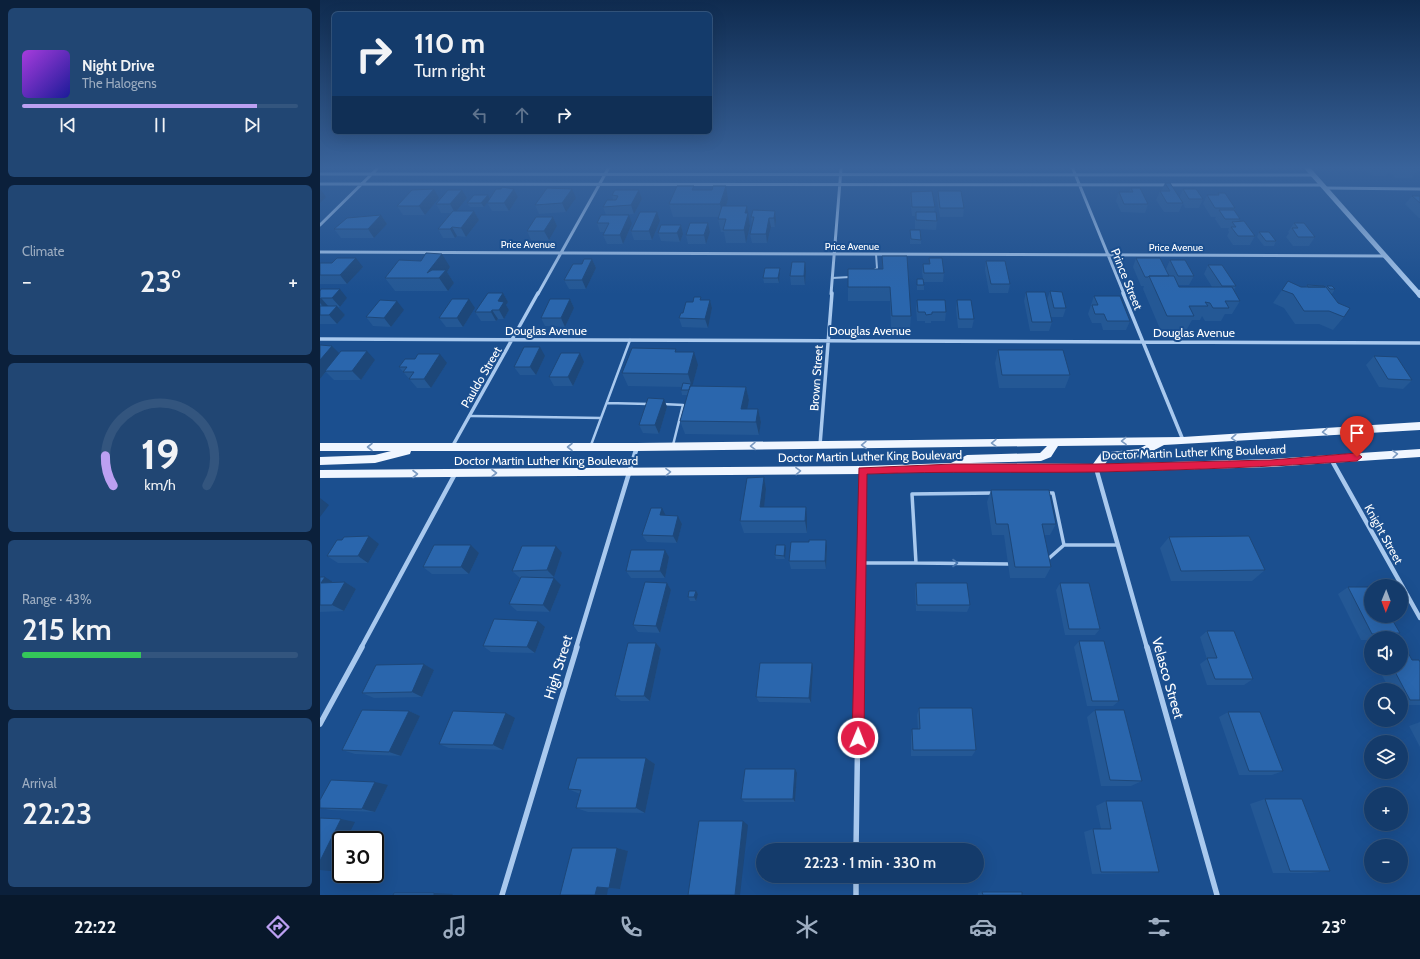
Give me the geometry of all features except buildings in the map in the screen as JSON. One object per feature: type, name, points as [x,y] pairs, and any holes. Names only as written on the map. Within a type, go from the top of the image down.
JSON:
[{"type":"main road","name":"Doctor Martin Luther King Boulevard","points":[[320,447],[673,447],[1183,441],[1420,426]]},
{"type":"main road","points":[[1096,468],[1105,456],[1141,453],[1163,441]]},
{"type":"main road","points":[[953,467],[967,459],[1041,457],[1047,454],[1055,443]]},
{"type":"main road","points":[[320,461],[375,459],[419,448]]},
{"type":"main road","name":"Doctor Martin Luther King Boulevard","points":[[320,474],[629,473],[862,470],[953,467],[1096,468],[1271,463],[1420,453]]},
{"type":"street","points":[[320,225],[335,211]]},
{"type":"street","name":"Pauldo Street","points":[[452,448],[584,211]]},
{"type":"street","name":"Brown Street","points":[[820,445],[838,211]]},
{"type":"street","name":"Prince Street","points":[[1090,211],[1183,441]]},
{"type":"street","points":[[1346,211],[1420,295]]},
{"type":"street","name":"Price Avenue","points":[[320,252],[1385,256]]},
{"type":"street","name":"Douglas Avenue","points":[[320,339],[1420,343]]},
{"type":"street","name":"High Street","points":[[502,895],[637,447]]},
{"type":"street","name":"Knight Street","points":[[1331,459],[1420,618]]},
{"type":"street","name":"Velasco Street","points":[[1096,468],[1217,895]]},
{"type":"street","points":[[856,843],[862,470]]},
{"type":"street","points":[[320,724],[455,474]]},
{"type":"street","points":[[856,883],[856,895]]},
{"type":"lane","points":[[869,274],[877,268],[876,254]]},
{"type":"lane","points":[[832,278],[857,276]]},
{"type":"lane","points":[[591,447],[630,340]]},
{"type":"lane","points":[[607,403],[652,404]]},
{"type":"lane","points":[[660,404],[683,405],[673,447]]},
{"type":"lane","points":[[470,416],[601,418]]},
{"type":"lane","points":[[916,563],[912,494],[998,493]]},
{"type":"lane","points":[[1045,493],[1053,493],[1064,545]]},
{"type":"lane","points":[[1042,563],[1064,545],[1117,545]]},
{"type":"lane","points":[[861,563],[1008,564]]},
{"type":"route","points":[[858,738],[862,470],[953,467],[1096,468],[1271,463],[1357,457]]}]
